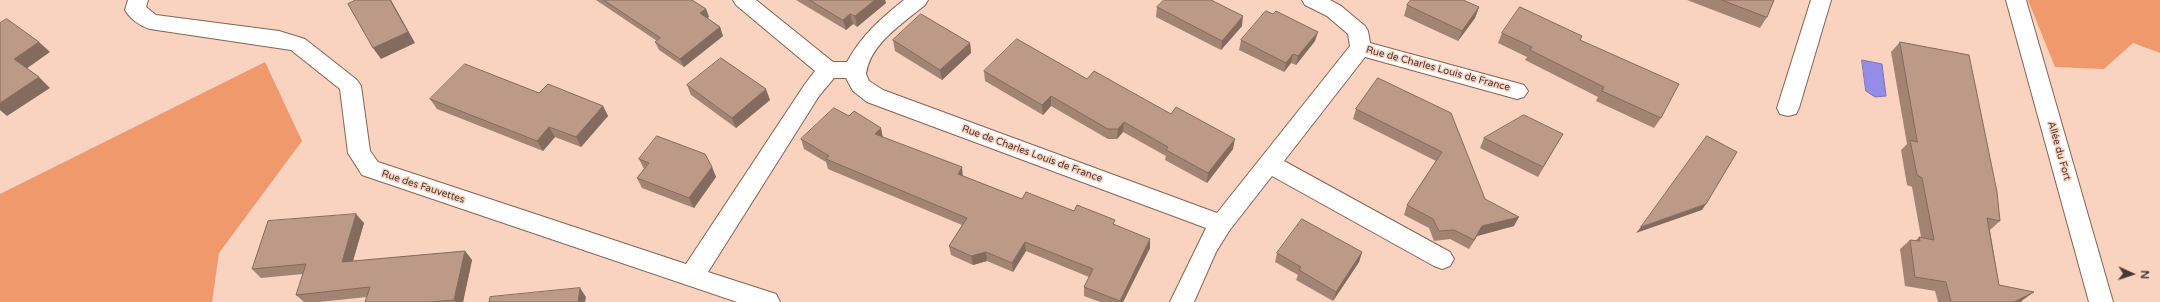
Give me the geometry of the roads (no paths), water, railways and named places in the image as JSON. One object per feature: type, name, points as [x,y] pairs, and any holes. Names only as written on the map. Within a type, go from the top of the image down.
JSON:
[{"type":"street","name":"Rue des Fauvettes","points":[[138,0],[135,10],[150,21],[174,26],[279,38],[298,44],[350,86],[358,153],[370,169],[768,302]]},
{"type":"street","points":[[743,0],[828,70],[854,70],[859,55],[873,39],[918,0]]},
{"type":"street","name":"Rue de Charles Louis de France","points":[[1182,302],[1207,247],[1221,224],[1360,48],[1358,31],[1334,11],[1312,0]]},
{"type":"street","points":[[1788,108],[1821,0]]},
{"type":"street","name":"Allée du Fort","points":[[2016,0],[2101,302]]},
{"type":"street","name":"Rue de Charles Louis de France","points":[[1360,48],[1517,91]]},
{"type":"street","points":[[692,276],[812,90],[828,70]]},
{"type":"street","name":"Rue de Charles Louis de France","points":[[854,70],[860,85],[876,96],[1221,224]]},
{"type":"street","points":[[1270,163],[1442,259]]}]
